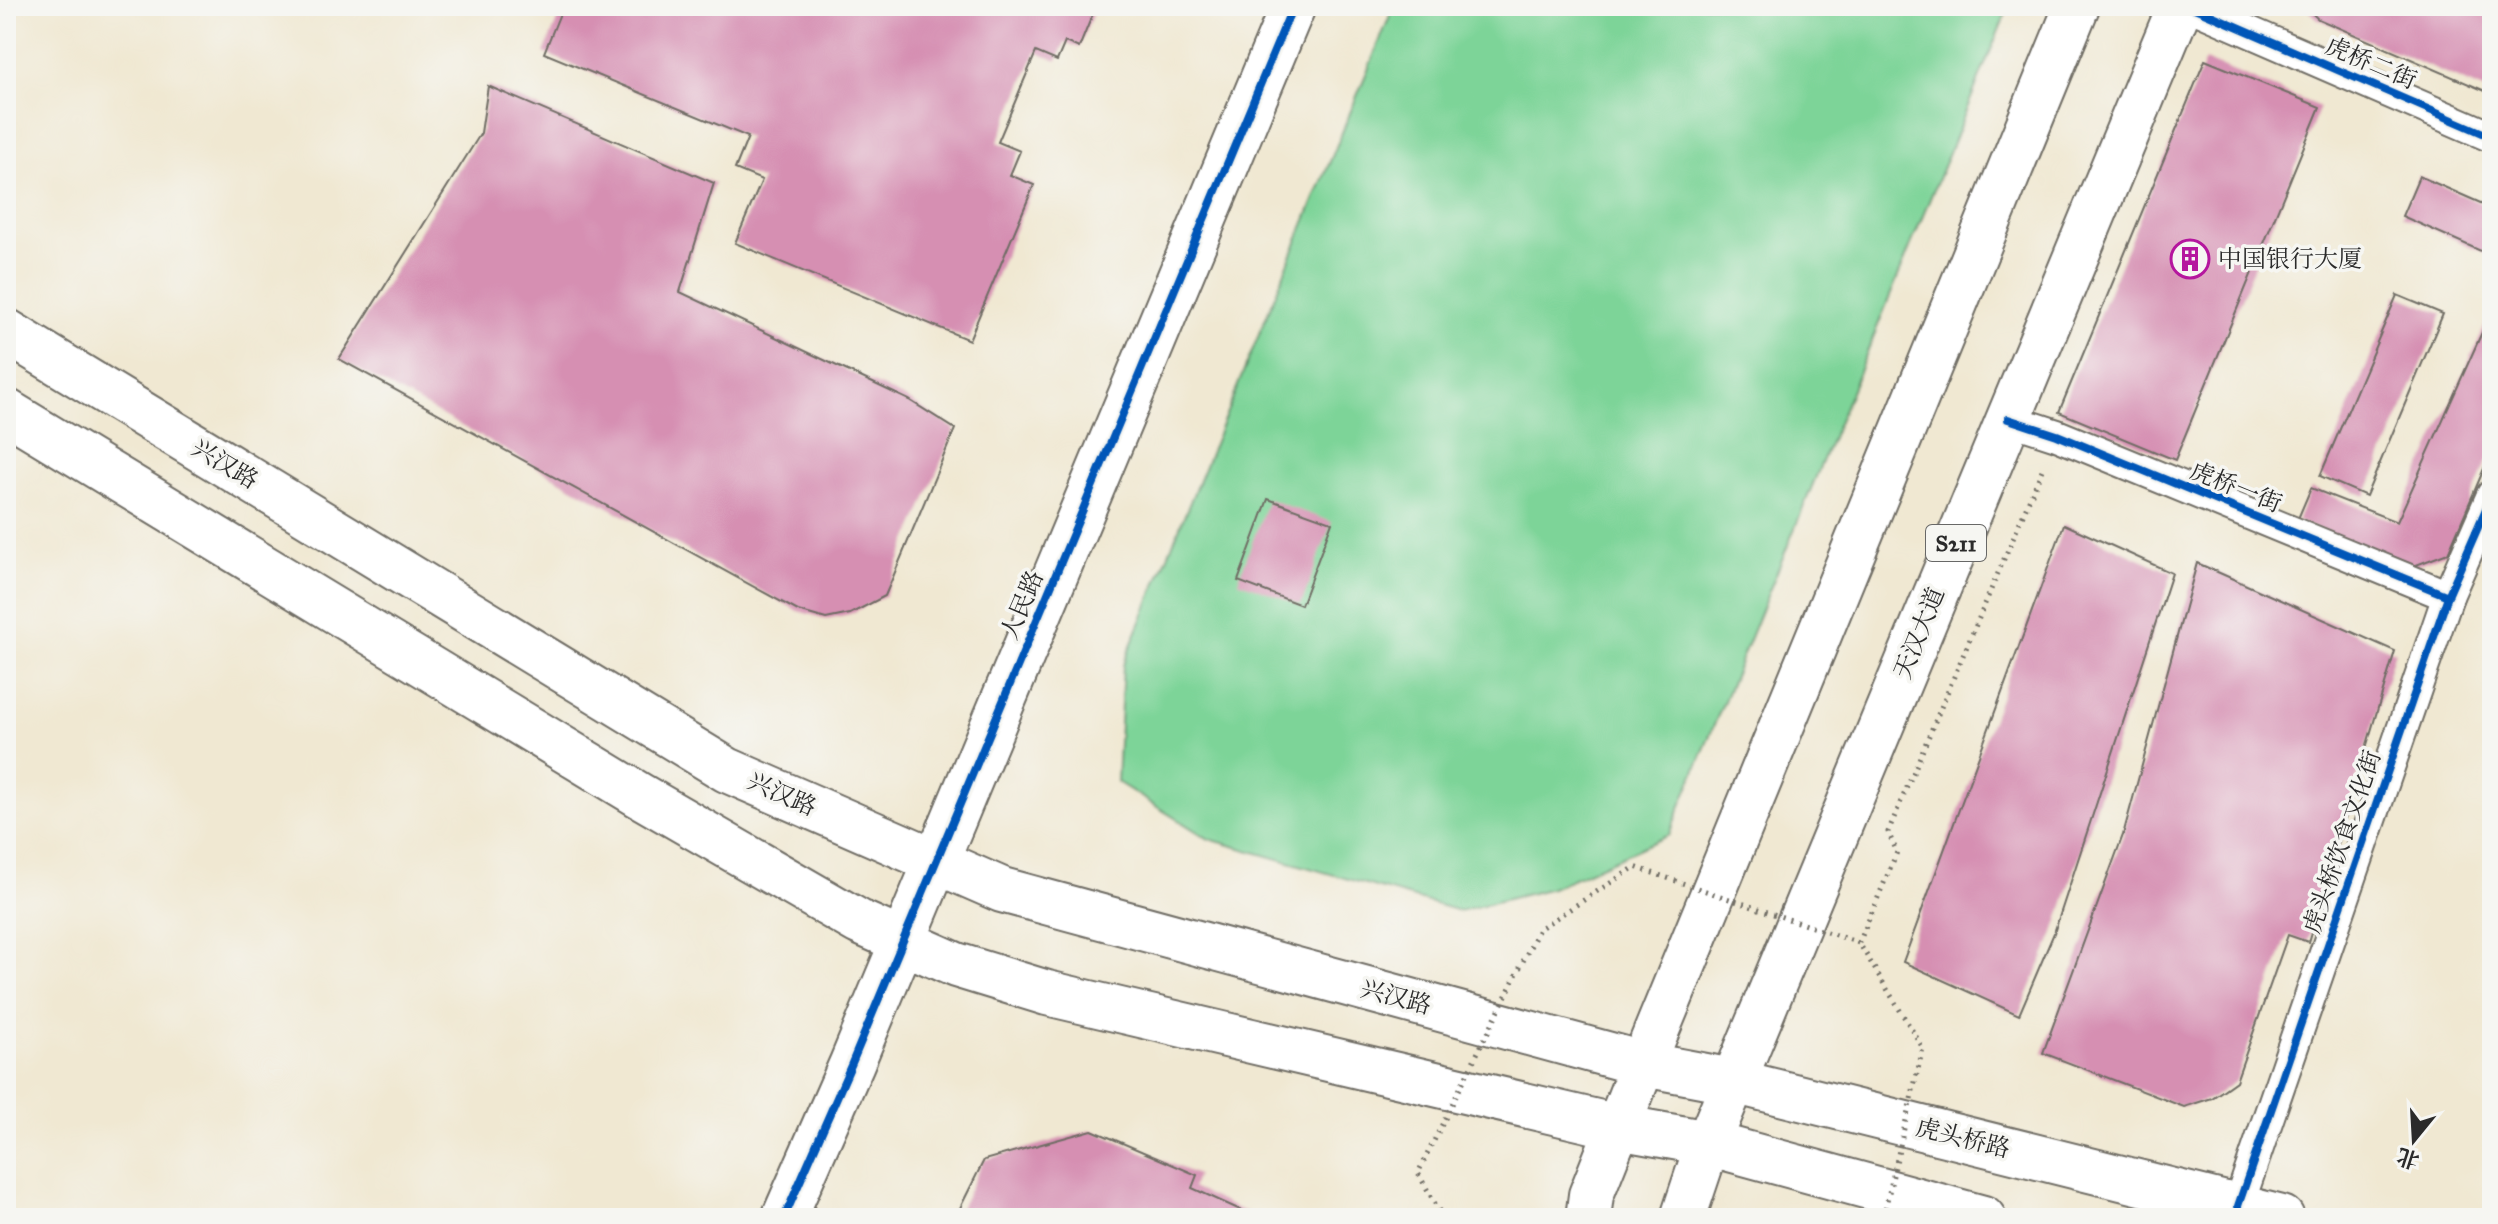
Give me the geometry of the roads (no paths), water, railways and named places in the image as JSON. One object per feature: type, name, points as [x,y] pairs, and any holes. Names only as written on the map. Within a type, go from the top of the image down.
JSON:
[{"type":"main road","name":"人民路","points":[[784,1218],[903,942],[1293,6]]},
{"type":"main road","points":[[1588,1218],[1591,1195],[1643,1064],[2077,6]]},
{"type":"main road","name":"天汉大道","points":[[1683,1218],[1733,1081],[2180,6]]},
{"type":"main road","name":"兴汉路","points":[[6,331],[727,770],[1002,890],[1643,1064]]},
{"type":"main road","points":[[6,411],[639,795],[859,922],[956,965],[1047,993],[1618,1127],[1708,1143],[1983,1218]]},
{"type":"main road","name":"虎头桥路","points":[[1643,1064],[1733,1081],[2282,1218]]},
{"type":"street","name":"虎桥二街","points":[[2190,6],[2492,137]]},
{"type":"street","name":"虎桥一街","points":[[2008,419],[2057,435],[2448,596]]},
{"type":"street","name":"虎头桥饮食文化街","points":[[2238,1206],[2448,596],[2492,495]]},
{"type":"place","name":"中国银行大厦","points":[[2190,259]]}]
